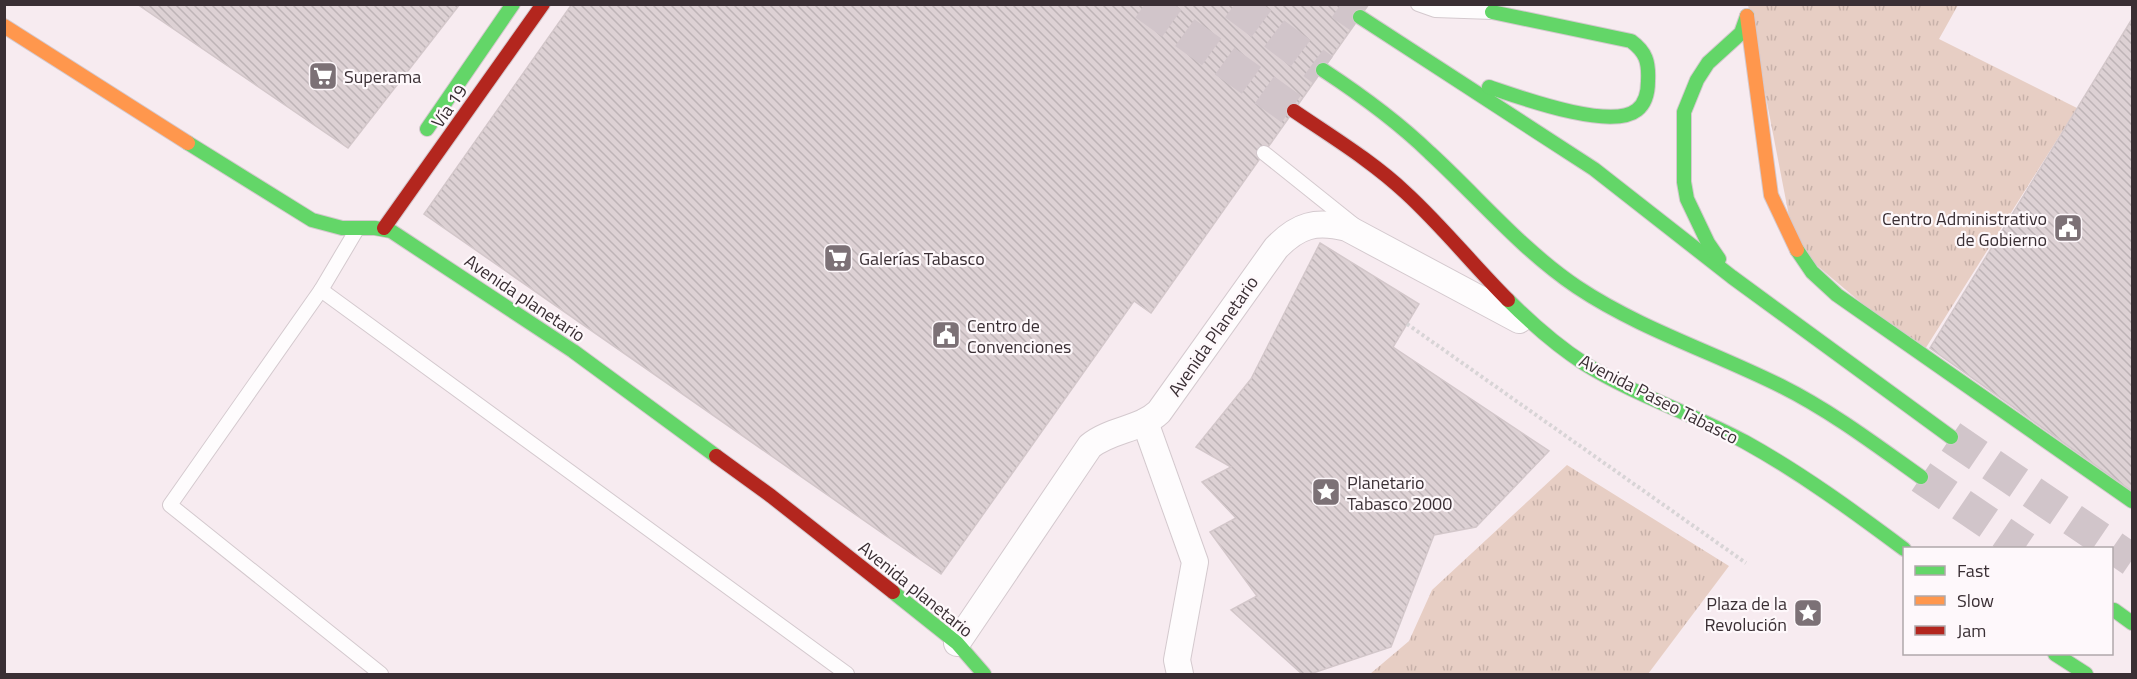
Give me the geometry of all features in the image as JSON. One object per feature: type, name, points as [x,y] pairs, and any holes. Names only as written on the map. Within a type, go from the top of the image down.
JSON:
[{"type":"street","name":"Vía 19","points":[[418,141],[513,4]]},
{"type":"street","name":"Vía 19","points":[[384,228],[543,4]]},
{"type":"street","points":[[1732,277],[1708,243],[1687,199],[1684,182],[1684,112],[1696,80],[1708,63],[1741,33],[1747,10]]},
{"type":"street","points":[[1747,10],[1761,138],[1771,195],[1791,239],[1812,272],[1837,294],[2133,501]]},
{"type":"street","points":[[1452,76],[1581,115],[1613,117],[1635,112],[1648,95],[1648,57],[1644,50],[1631,41],[1492,12]]},
{"type":"street","points":[[1360,17],[1594,169],[1732,277],[1950,437]]},
{"type":"street","points":[[4,26],[301,214],[332,227],[361,224],[384,228]]},
{"type":"street","points":[[1323,70],[1373,104],[1411,135],[1544,262],[1604,305],[1783,387],[1844,424],[1921,477]]},
{"type":"street","name":"Avenida Paseo Tabasco","points":[[1294,111],[1384,173],[1409,196],[1504,298],[1542,333],[1587,365],[1619,383],[1699,419],[1804,477],[1903,548]]},
{"type":"street","name":"Avenida Planetario","points":[[957,643],[1090,446],[1104,436],[1145,422],[1165,404],[1228,312],[1283,241],[1303,227],[1324,224],[1347,228],[1542,333]]},
{"type":"street","name":"Avenida planetario","points":[[384,228],[392,231],[573,351],[771,496],[957,643],[984,675]]},
{"type":"street","points":[[1145,422],[1196,562],[1177,660],[1180,675]]},
{"type":"street","points":[[2114,610],[2133,623]]},
{"type":"street","points":[[2056,655],[2086,675]]},
{"type":"lane","points":[[1418,4],[1435,10],[1492,12],[1532,6]]},
{"type":"lane","points":[[1264,153],[1379,245]]},
{"type":"lane","points":[[361,224],[321,290],[170,505],[381,675]]},
{"type":"lane","points":[[321,290],[847,675]]},
{"type":"path","points":[[1407,324],[1746,563]]},
{"type":"green space","points":[[1748,5],[1958,5],[1939,39],[2077,108],[1922,354],[1795,247]]},
{"type":"green space","points":[[1567,465],[1729,566],[1648,674],[1370,674],[1409,641],[1432,590]]},
{"type":"building","name":"Superama","points":[[137,4],[460,4],[348,148]]},
{"type":"building","name":"Galerías Tabasco","points":[[572,4],[1369,4],[1151,313],[1134,301],[941,574],[424,214]]},
{"type":"building","name":"Centro Administrativo de Gobierno","points":[[2132,19],[2132,491],[1930,348]]},
{"type":"building","points":[[1320,243],[1419,304],[1393,347],[1549,451],[1476,527],[1434,535],[1391,647],[1310,674],[1302,674],[1231,610],[1257,596],[1210,532],[1236,518],[1202,482],[1231,467],[1196,447],[1251,379]]},
{"type":"tunnel","points":[[1145,4],[1294,111]]},
{"type":"tunnel","points":[[1235,4],[1323,70]]},
{"type":"tunnel","points":[[1341,4],[1360,17]]},
{"type":"tunnel","points":[[1951,437],[2113,547]]},
{"type":"tunnel","points":[[1921,477],[2024,547]]},
{"type":"tunnel","points":[[2113,547],[2132,560]]},
{"type":"traffic: fast","points":[[427,129],[513,4]]},
{"type":"traffic: fast","points":[[1489,87],[1564,110],[1607,117],[1624,115],[1637,110],[1644,100],[1648,85],[1646,58],[1631,41],[1492,12]]},
{"type":"traffic: fast","points":[[1719,259],[1708,243],[1687,199],[1684,182],[1684,112],[1697,80],[1708,63],[1741,33],[1747,16]]},
{"type":"traffic: fast","points":[[1360,17],[1594,169],[1732,277],[1951,437]]},
{"type":"traffic: fast","points":[[1323,70],[1405,130],[1519,240],[1577,287],[1601,302],[1677,340],[1800,396],[1853,429],[1921,477]]},
{"type":"traffic: fast","points":[[188,143],[312,220],[342,228],[375,228],[391,231],[573,351],[716,456]]},
{"type":"traffic: fast","points":[[1797,250],[1812,272],[1837,295],[2132,501]]},
{"type":"traffic: fast","points":[[1508,300],[1545,334],[1585,364],[1766,454],[1826,493],[1903,548]]},
{"type":"traffic: fast","points":[[893,592],[957,643],[984,674]]},
{"type":"traffic: fast","points":[[2114,610],[2132,623]]},
{"type":"traffic: fast","points":[[2057,655],[2086,674]]},
{"type":"traffic: slow","points":[[1747,16],[1771,195],[1797,250]]},
{"type":"traffic: slow","points":[[4,26],[188,143]]},
{"type":"traffic: jam","points":[[384,228],[543,4]]},
{"type":"traffic: jam","points":[[1294,111],[1393,181],[1508,300]]},
{"type":"traffic: jam","points":[[716,456],[893,592]]},
{"type":"place","name":"Superama","points":[[323,76]]},
{"type":"place","name":"Centro Administrativo de Gobierno","points":[[2068,228]]},
{"type":"place","name":"Galerías Tabasco","points":[[838,258]]},
{"type":"place","name":"Centro de Convenciones","points":[[946,335]]},
{"type":"place","name":"Planetario Tabasco 2000","points":[[1326,492]]},
{"type":"place","name":"Plaza de la Revolución","points":[[1808,613]]}]
